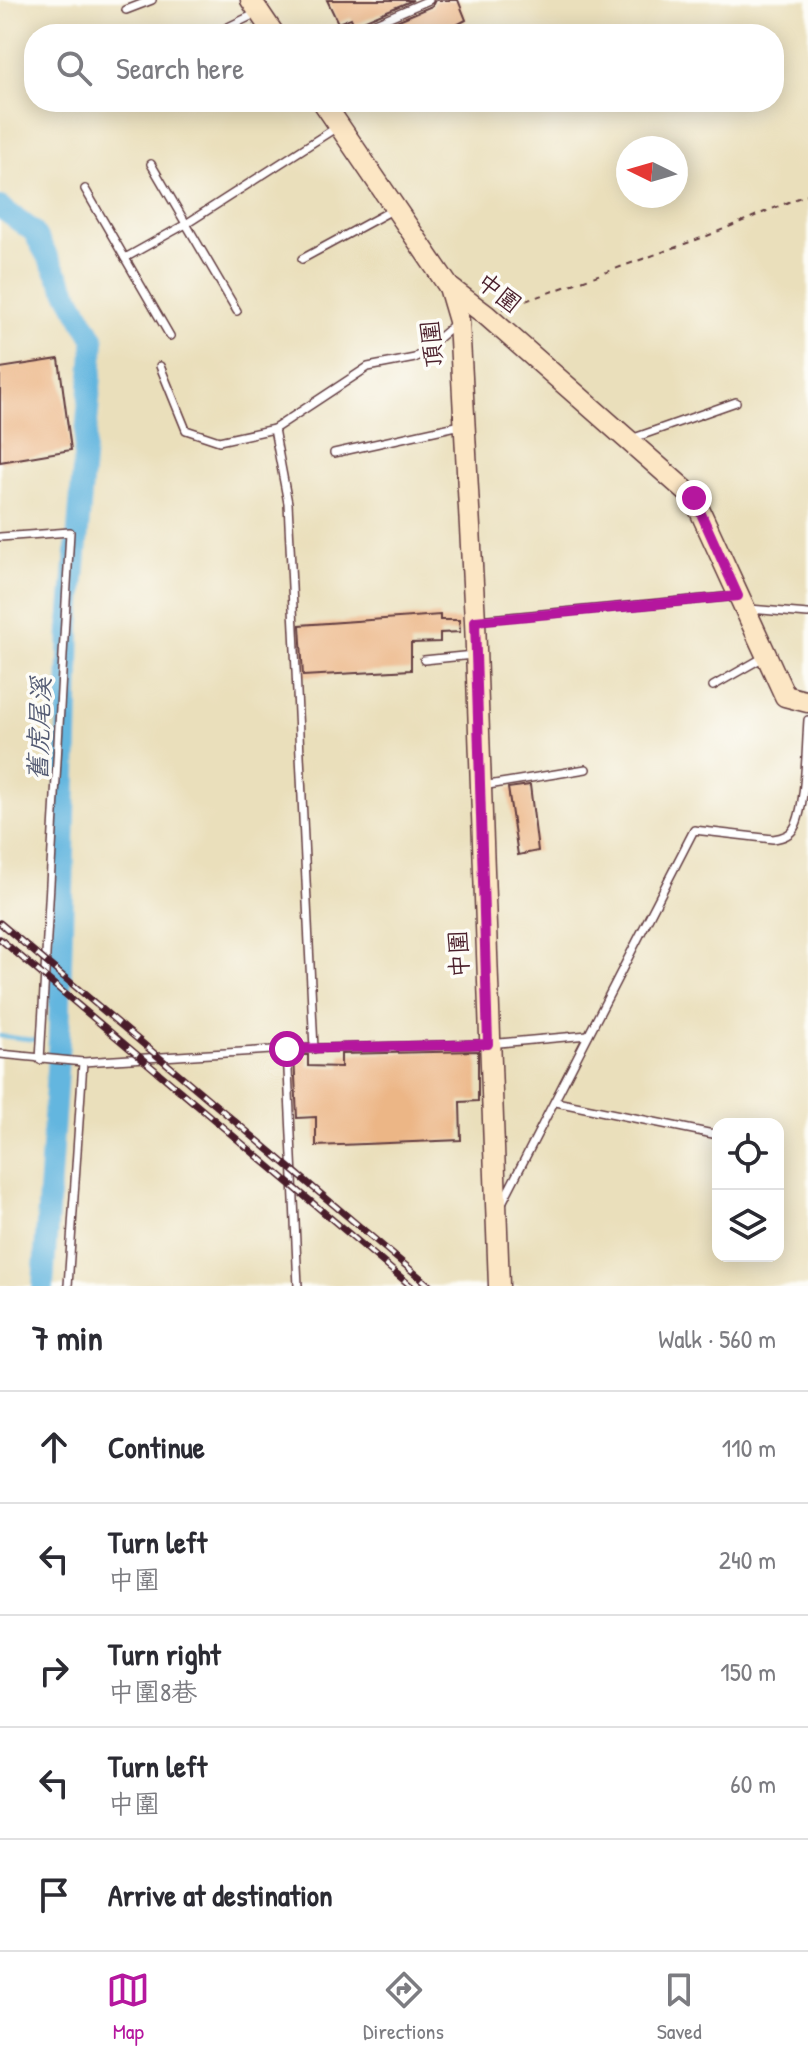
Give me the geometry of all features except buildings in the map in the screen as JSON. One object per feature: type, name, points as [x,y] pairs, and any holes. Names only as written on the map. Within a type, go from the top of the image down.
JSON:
[{"type":"street","points":[[255,6],[267,24]]},
{"type":"street","name":"頂圍","points":[[330,112],[449,287],[459,321],[475,621]]},
{"type":"street","name":"中圍","points":[[449,287],[486,315],[694,498],[785,696],[808,702]]},
{"type":"street","name":"中圍","points":[[475,621],[499,1286]]},
{"type":"lane","points":[[126,10],[152,0]]},
{"type":"lane","points":[[373,24],[429,0]]},
{"type":"lane","points":[[229,24],[255,6]]},
{"type":"lane","points":[[125,258],[186,224],[339,125]]},
{"type":"lane","points":[[151,164],[237,311]]},
{"type":"lane","points":[[85,189],[170,336]]},
{"type":"lane","points":[[302,259],[396,208]]},
{"type":"lane","points":[[160,366],[186,430],[219,441],[274,429],[368,367],[415,358],[459,321]]},
{"type":"lane","points":[[629,440],[736,402]]},
{"type":"lane","points":[[334,453],[463,424]]},
{"type":"lane","points":[[274,429],[288,503],[314,1049]]},
{"type":"lane","points":[[0,537],[70,532],[44,1060]]},
{"type":"lane","points":[[475,621],[742,602],[808,614]]},
{"type":"lane","points":[[424,660],[476,655]]},
{"type":"lane","points":[[713,686],[766,656]]},
{"type":"lane","points":[[495,1217],[694,830],[773,839],[782,838],[793,831],[800,814],[808,720]]},
{"type":"lane","points":[[480,786],[586,769]]},
{"type":"lane","points":[[0,1054],[83,1062],[287,1049],[488,1044],[588,1035]]},
{"type":"lane","points":[[287,1049],[298,1286]]},
{"type":"lane","points":[[68,1286],[83,1062]]},
{"type":"lane","points":[[556,1102],[712,1134]]},
{"type":"path","points":[[486,315],[707,236],[808,194]]},
{"type":"waterway","name":"舊虎尾溪","points":[[0,207],[33,231],[94,340],[70,625],[59,1040],[43,1286]]},
{"type":"waterway","points":[[0,1036],[35,1040]]},
{"type":"waterway","name":"舊虎尾溪","points":[[52,1040],[59,1040]]},
{"type":"railway","points":[[0,923],[430,1286]]},
{"type":"railway","points":[[0,939],[411,1286]]},
{"type":"route","points":[[287,1049],[488,1044],[475,621],[738,596],[694,498]]}]
